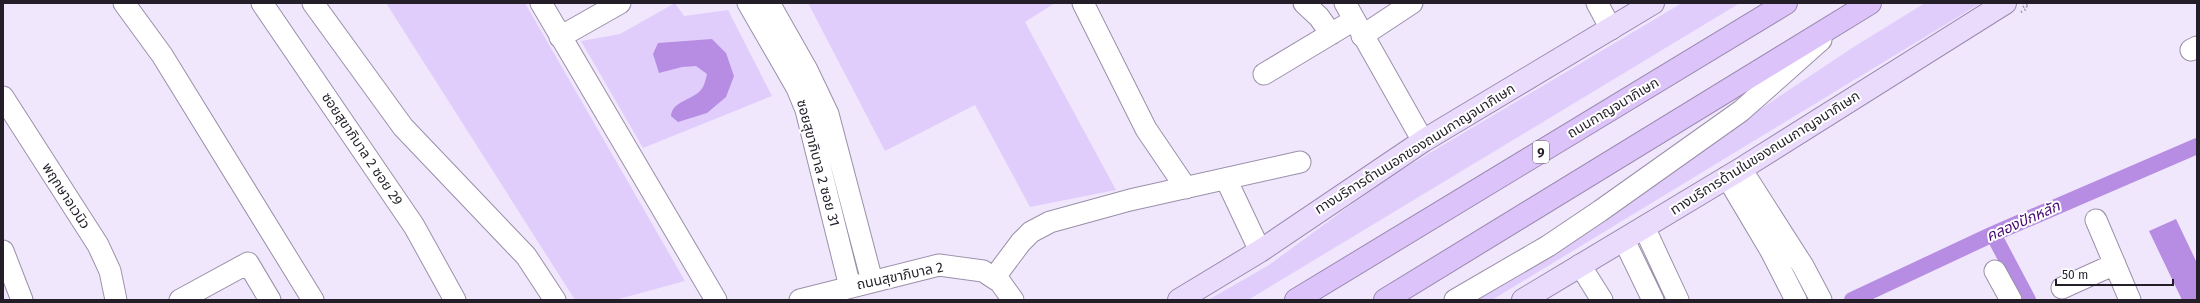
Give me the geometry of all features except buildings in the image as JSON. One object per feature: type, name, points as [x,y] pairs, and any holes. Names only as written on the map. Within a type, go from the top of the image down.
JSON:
[{"type":"highway","name":"ถนนกาญจนาภิเษก","points":[[1296,300],[1786,3]]},
{"type":"highway","points":[[1385,300],[1870,3]]},
{"type":"main road","name":"ทางบริการด้านนอกของถนนกาญจนาภิเษก","points":[[1179,300],[1260,251],[1423,141],[1653,3]]},
{"type":"main road","name":"ทางบริการด้านในของถนนกาญจนาภิเษก","points":[[1523,300],[1580,264],[1624,240],[1734,173],[2005,3]]},
{"type":"street","points":[[124,3],[162,55],[314,300]]},
{"type":"street","name":"ซอยสุขาภิบาล 2 ซอย 29","points":[[262,3],[414,226],[455,300]]},
{"type":"street","points":[[313,3],[403,127],[526,256],[555,300]]},
{"type":"street","points":[[541,3],[716,300]]},
{"type":"street","points":[[560,37],[620,3]]},
{"type":"street","name":"ซอยสุขาภิบาล 2 ซอย 31","points":[[748,3],[797,88],[806,110],[850,287]]},
{"type":"street","name":"ซอยสุขาภิบาล 2 ซอย 31","points":[[769,3],[807,70],[828,114],[872,282]]},
{"type":"street","points":[[1083,3],[1146,129],[1186,188]]},
{"type":"street","points":[[1304,3],[1319,17],[1331,34]]},
{"type":"street","points":[[1264,74],[1354,20],[1412,3]]},
{"type":"street","points":[[1597,3],[1611,28]]},
{"type":"street","points":[[1455,300],[1555,242],[1741,110],[1849,16]]},
{"type":"street","points":[[1354,20],[1423,141]]},
{"type":"street","name":"พฤกษาอเวนิว","points":[[3,97],[98,245],[110,270],[116,300]]},
{"type":"street","points":[[820,165],[841,159]]},
{"type":"street","points":[[994,278],[1021,242],[1032,232],[1050,222],[1186,188],[1300,162]]},
{"type":"street","points":[[1734,173],[1771,252],[1796,300]]},
{"type":"street","points":[[1734,173],[1804,266],[1821,300]]},
{"type":"street","points":[[1226,179],[1260,251]]},
{"type":"street","points":[[2096,220],[2130,300]]},
{"type":"street","points":[[1644,227],[1678,300]]},
{"type":"street","points":[[1624,240],[1652,300]]},
{"type":"street","points":[[3,251],[22,300]]},
{"type":"street","points":[[180,300],[248,264],[270,300]]},
{"type":"street","points":[[1580,264],[1602,300]]},
{"type":"street","points":[[2062,288],[2115,264]]},
{"type":"street","name":"ถนนสุขาภิบาล 2","points":[[800,300],[939,265],[962,266],[983,271],[1000,282],[1013,300]]},
{"type":"street","points":[[1995,271],[2011,300]]},
{"type":"path","points":[[2024,3],[2028,8]]},
{"type":"shaded area","points":[[386,3],[525,3],[685,281],[615,300],[575,300]]},
{"type":"shaded area","points":[[675,3],[684,16],[728,10],[772,96],[643,148],[581,41],[620,34]]},
{"type":"shaded area","points":[[808,3],[1055,3],[1025,22],[1116,190],[1030,207],[975,105],[885,151]]},
{"type":"shaded area","points":[[1682,3],[1740,3],[1248,300],[1208,300],[1269,265],[1386,179]]},
{"type":"shaded area","points":[[1925,3],[1981,3],[1492,300],[1474,300],[1852,48]]},
{"type":"shaded area","points":[[712,39],[726,53],[734,76],[726,97],[707,113],[678,122],[671,116],[672,111],[680,103],[700,91],[704,85],[707,74],[696,66],[682,67],[659,73],[653,54],[658,43]]},
{"type":"shaded area","points":[[2176,219],[2197,263],[2197,300],[2182,300],[2149,231]]},
{"type":"waterway","name":"คลองปักหลัก","points":[[1852,300],[1993,234],[2197,146]]},
{"type":"waterway","points":[[1993,234],[2028,300]]}]
